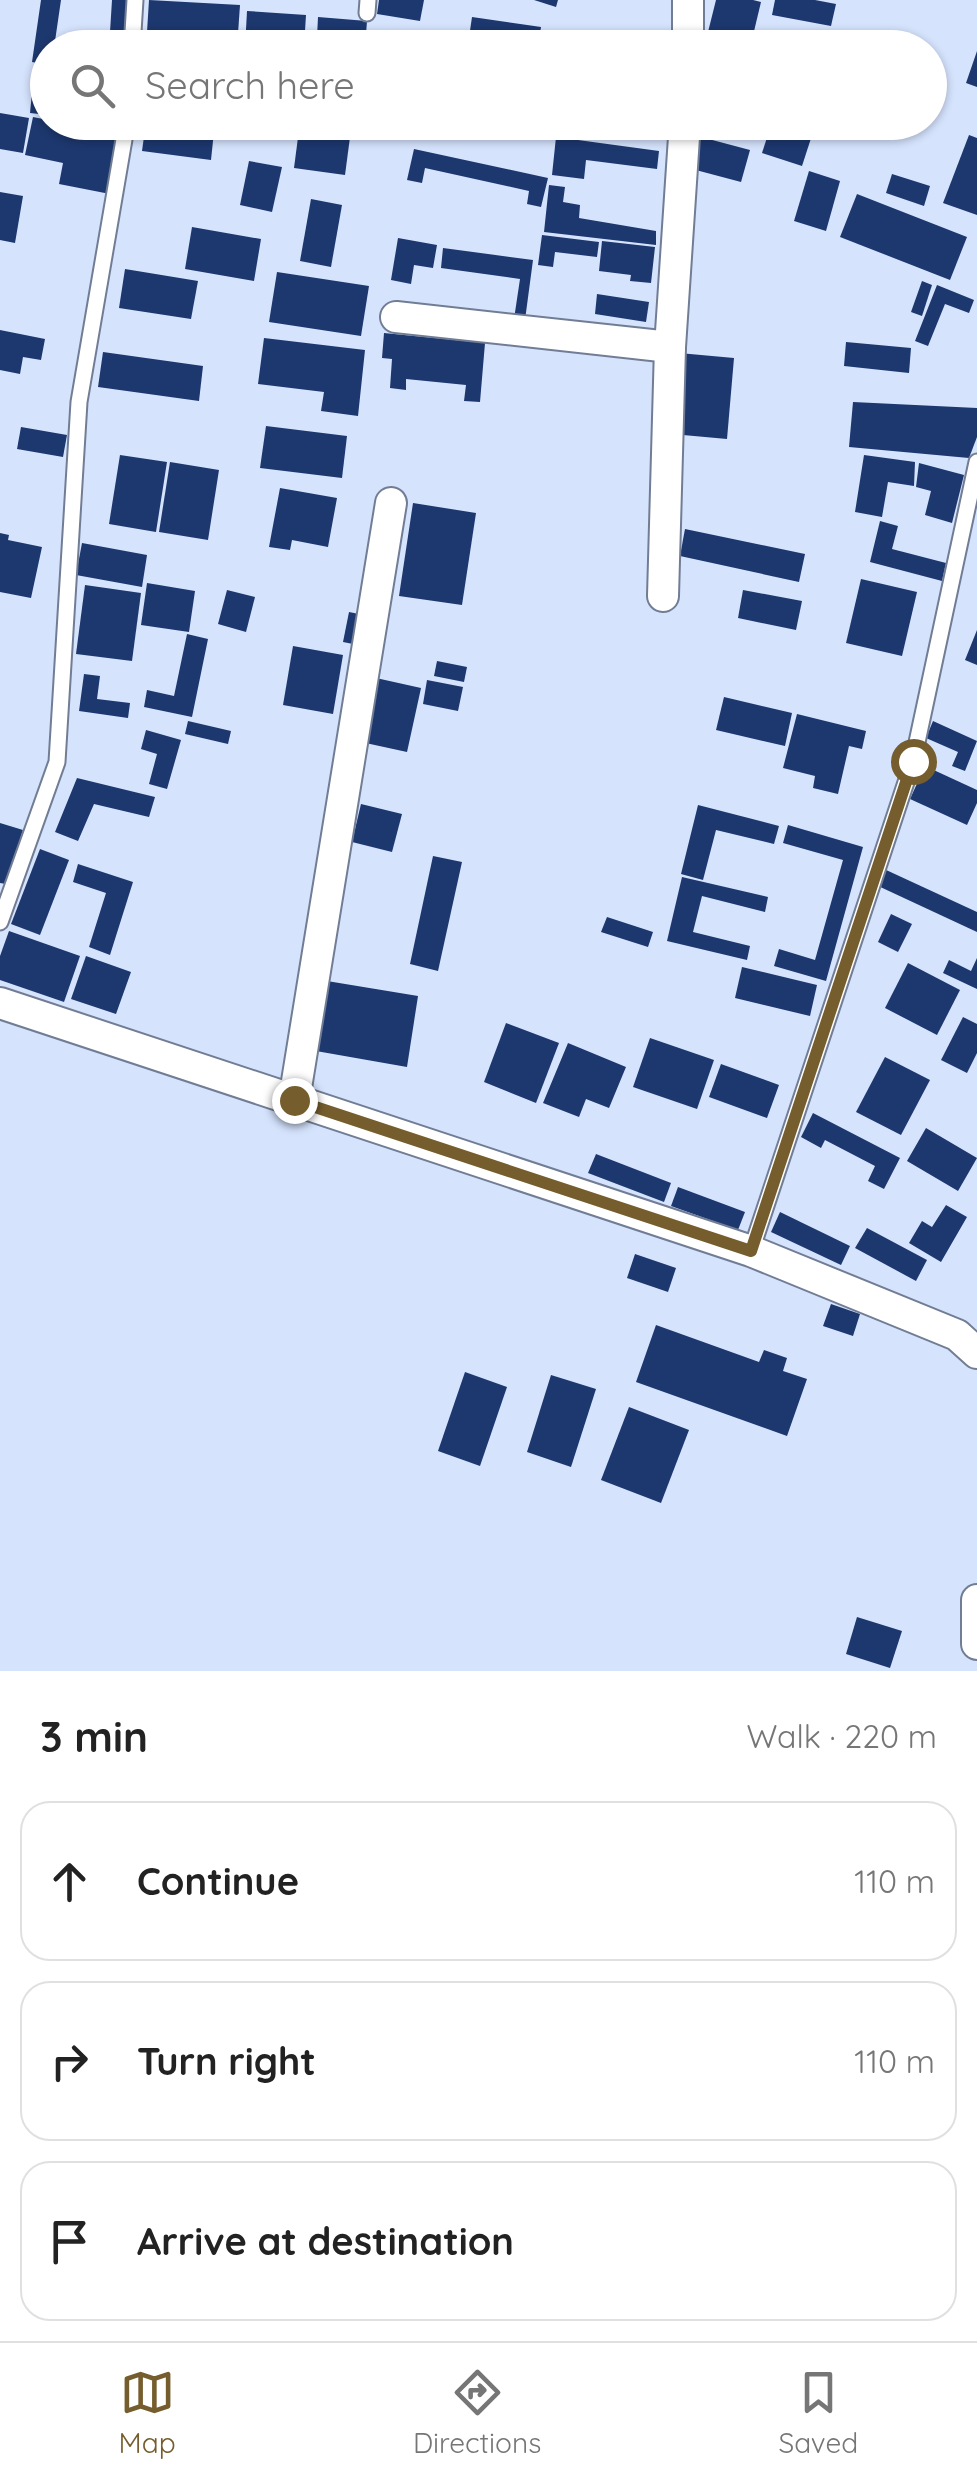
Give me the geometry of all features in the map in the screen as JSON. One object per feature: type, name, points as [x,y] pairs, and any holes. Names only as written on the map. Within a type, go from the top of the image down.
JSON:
[{"type":"street","points":[[688,0],[688,30]]},
{"type":"street","points":[[663,596],[670,348],[684,140]]},
{"type":"street","points":[[396,317],[670,348]]},
{"type":"street","points":[[294,1100],[391,503]]},
{"type":"street","points":[[0,1003],[751,1251],[957,1335],[977,1352]]},
{"type":"street","points":[[977,1600],[977,1644]]},
{"type":"lane","points":[[133,30],[135,0]]},
{"type":"lane","points":[[0,922],[58,762],[80,402],[124,140]]},
{"type":"lane","points":[[751,1251],[913,761],[977,462]]},
{"type":"building","points":[[41,0],[61,0],[57,30],[37,30]]},
{"type":"building","points":[[112,0],[131,0],[130,30],[110,30]]},
{"type":"building","points":[[149,0],[240,5],[238,30],[147,30]]},
{"type":"building","points":[[379,0],[424,0],[420,21],[377,14]]},
{"type":"building","points":[[534,0],[558,0],[556,7]]},
{"type":"building","points":[[716,0],[761,2],[754,30],[708,30]]},
{"type":"building","points":[[775,0],[836,4],[831,26],[772,15]]},
{"type":"building","points":[[247,11],[306,15],[305,30],[246,30]]},
{"type":"building","points":[[318,17],[367,21],[366,30],[317,30]]},
{"type":"building","points":[[472,17],[541,27],[541,30],[470,30]]},
{"type":"building","points":[[977,51],[977,87],[966,83]]},
{"type":"building","points":[[0,113],[29,118],[23,153],[0,149]]},
{"type":"building","points":[[30,131],[30,140],[121,140],[110,194],[59,184],[63,163],[25,155]]},
{"type":"building","points":[[969,135],[977,138],[977,215],[943,203]]},
{"type":"building","points":[[144,140],[213,140],[211,160],[142,151]]},
{"type":"building","points":[[298,140],[350,140],[345,175],[294,168]]},
{"type":"building","points":[[556,140],[659,151],[657,169],[586,160],[584,179],[552,175]]},
{"type":"building","points":[[700,140],[750,150],[741,182],[692,169]]},
{"type":"building","points":[[766,140],[810,140],[802,166],[762,153]]},
{"type":"building","points":[[414,149],[548,178],[541,207],[527,204],[529,191],[425,168],[422,183],[407,180]]},
{"type":"building","points":[[249,161],[282,167],[272,212],[240,205]]},
{"type":"building","points":[[809,171],[840,181],[826,231],[794,221]]},
{"type":"building","points":[[892,174],[930,186],[924,206],[886,193]]},
{"type":"building","points":[[549,185],[565,187],[563,202],[580,205],[579,218],[656,231],[656,245],[544,232]]},
{"type":"building","points":[[0,192],[23,196],[15,243],[0,240]]},
{"type":"building","points":[[857,194],[967,237],[950,280],[840,237]]},
{"type":"building","points":[[311,199],[342,205],[331,267],[300,261]]},
{"type":"building","points":[[192,227],[261,239],[254,281],[185,269]]},
{"type":"building","points":[[542,235],[599,242],[597,257],[555,252],[553,267],[538,265]]},
{"type":"building","points":[[398,238],[437,245],[433,268],[414,265],[411,284],[391,280]]},
{"type":"building","points":[[602,241],[655,247],[651,283],[630,281],[631,275],[599,271]]},
{"type":"building","points":[[443,248],[533,260],[525,320],[514,319],[520,279],[441,268]]},
{"type":"building","points":[[125,269],[198,281],[191,319],[119,308]]},
{"type":"building","points":[[277,272],[369,286],[361,336],[269,322]]},
{"type":"building","points":[[922,281],[932,285],[922,316],[911,312]]},
{"type":"building","points":[[937,285],[974,300],[969,313],[945,304],[928,346],[915,341]]},
{"type":"building","points":[[597,294],[649,302],[646,322],[595,314]]},
{"type":"building","points":[[0,330],[45,339],[41,360],[23,357],[20,374],[0,370]]},
{"type":"building","points":[[384,333],[485,343],[480,402],[464,401],[466,385],[406,379],[406,390],[390,388],[392,359],[382,358]]},
{"type":"building","points":[[264,338],[365,350],[358,416],[321,411],[324,392],[258,384]]},
{"type":"building","points":[[846,342],[911,348],[909,373],[844,366]]},
{"type":"building","points":[[103,352],[203,366],[199,401],[98,387]]},
{"type":"building","points":[[679,353],[734,358],[727,439],[672,434]]},
{"type":"building","points":[[853,402],[977,408],[977,437],[969,458],[849,447]]},
{"type":"building","points":[[266,426],[347,436],[342,478],[260,468]]},
{"type":"building","points":[[21,427],[67,435],[63,457],[17,449]]},
{"type":"building","points":[[120,455],[167,462],[156,532],[109,524]]},
{"type":"building","points":[[864,455],[915,462],[914,486],[888,482],[882,517],[855,512]]},
{"type":"building","points":[[170,462],[219,470],[208,540],[159,532]]},
{"type":"building","points":[[919,463],[964,475],[952,523],[925,515],[931,491],[916,487]]},
{"type":"building","points":[[280,488],[337,498],[328,547],[292,540],[290,550],[269,547]]},
{"type":"building","points":[[413,503],[476,513],[462,605],[399,596]]},
{"type":"building","points":[[880,521],[898,526],[892,549],[946,563],[942,581],[870,562]]},
{"type":"building","points":[[685,529],[805,554],[799,582],[680,556]]},
{"type":"building","points":[[0,533],[9,535],[8,540],[42,547],[31,598],[0,592]]},
{"type":"building","points":[[82,543],[147,555],[142,587],[76,575]]},
{"type":"building","points":[[861,579],[917,592],[902,656],[846,643]]},
{"type":"building","points":[[147,583],[195,591],[189,632],[141,625]]},
{"type":"building","points":[[85,585],[141,593],[132,661],[76,654]]},
{"type":"building","points":[[227,590],[255,597],[246,632],[218,624]]},
{"type":"building","points":[[743,590],[802,601],[796,630],[738,618]]},
{"type":"building","points":[[349,612],[364,615],[358,645],[343,642]]},
{"type":"building","points":[[977,630],[977,665],[965,660]]},
{"type":"building","points":[[187,634],[208,639],[192,717],[144,707],[147,690],[174,696]]},
{"type":"building","points":[[293,646],[343,655],[333,714],[283,705]]},
{"type":"building","points":[[437,661],[467,667],[464,682],[434,676]]},
{"type":"building","points":[[84,674],[100,676],[97,699],[130,703],[128,718],[79,711]]},
{"type":"building","points":[[376,678],[421,688],[407,752],[361,742]]},
{"type":"building","points":[[427,680],[463,687],[458,711],[423,704]]},
{"type":"building","points":[[724,697],[792,713],[785,746],[716,730]]},
{"type":"building","points":[[797,714],[866,731],[862,749],[849,746],[838,794],[813,788],[815,776],[783,768]]},
{"type":"building","points":[[188,721],[231,731],[228,744],[185,734]]},
{"type":"building","points":[[933,721],[977,741],[965,771],[952,766],[958,752],[926,738]]},
{"type":"building","points":[[146,730],[181,740],[167,789],[149,784],[157,754],[141,749]]},
{"type":"building","points":[[925,766],[977,790],[977,803],[967,825],[910,799]]},
{"type":"building","points":[[77,778],[155,797],[149,817],[94,804],[78,841],[55,832]]},
{"type":"building","points":[[361,804],[402,814],[392,852],[352,842]]},
{"type":"building","points":[[698,805],[779,826],[774,844],[716,830],[703,880],[681,874]]},
{"type":"building","points":[[0,823],[23,830],[6,884],[0,883]]},
{"type":"building","points":[[788,825],[863,847],[826,981],[774,966],[779,949],[815,960],[843,860],[783,843]]},
{"type":"building","points":[[40,849],[69,860],[40,935],[11,924]]},
{"type":"building","points":[[433,856],[462,862],[438,971],[410,964]]},
{"type":"building","points":[[78,864],[133,882],[110,955],[89,947],[106,893],[73,882]]},
{"type":"building","points":[[884,869],[977,912],[977,932],[876,885]]},
{"type":"building","points":[[682,877],[768,897],[765,912],[702,896],[693,932],[750,946],[747,960],[667,941]]},
{"type":"building","points":[[891,914],[912,924],[898,952],[878,942]]},
{"type":"building","points":[[607,917],[653,932],[648,947],[601,932]]},
{"type":"building","points":[[9,931],[80,956],[64,1002],[0,980],[0,956]]},
{"type":"building","points":[[86,956],[131,972],[116,1014],[71,999]]},
{"type":"building","points":[[977,958],[977,989],[943,973],[949,960],[971,971]]},
{"type":"building","points":[[908,963],[960,990],[937,1035],[885,1008]]},
{"type":"building","points":[[742,967],[817,985],[810,1016],[735,998]]},
{"type":"building","points":[[327,981],[418,996],[407,1067],[316,1051]]},
{"type":"building","points":[[963,1017],[977,1024],[977,1053],[967,1073],[941,1060]]},
{"type":"building","points":[[506,1023],[559,1043],[536,1103],[484,1082]]},
{"type":"building","points":[[650,1038],[714,1060],[697,1109],[633,1087]]},
{"type":"building","points":[[568,1043],[626,1067],[609,1108],[586,1099],[579,1117],[543,1103]]},
{"type":"building","points":[[885,1057],[930,1080],[901,1135],[856,1112]]},
{"type":"building","points":[[721,1064],[779,1085],[767,1118],[709,1097]]},
{"type":"building","points":[[813,1113],[900,1158],[884,1189],[868,1181],[875,1166],[825,1140],[821,1148],[801,1137]]},
{"type":"building","points":[[926,1128],[977,1158],[958,1191],[907,1161]]},
{"type":"building","points":[[596,1154],[671,1183],[664,1202],[588,1173]]},
{"type":"building","points":[[678,1187],[745,1212],[738,1230],[671,1206]]},
{"type":"building","points":[[946,1205],[967,1217],[941,1262],[909,1243],[922,1221],[932,1227]]},
{"type":"building","points":[[780,1212],[850,1246],[841,1265],[771,1232]]},
{"type":"building","points":[[867,1228],[927,1260],[916,1281],[855,1248]]},
{"type":"building","points":[[635,1254],[676,1268],[668,1292],[627,1278]]},
{"type":"building","points":[[831,1304],[860,1314],[853,1336],[823,1326]]},
{"type":"building","points":[[656,1325],[759,1362],[764,1350],[787,1358],[783,1371],[807,1379],[787,1436],[636,1382]]},
{"type":"building","points":[[465,1372],[507,1387],[480,1466],[438,1451]]},
{"type":"building","points":[[551,1375],[596,1389],[571,1467],[527,1452]]},
{"type":"building","points":[[629,1407],[689,1430],[661,1503],[601,1480]]},
{"type":"building","points":[[857,1617],[902,1631],[890,1668],[846,1654]]},
{"type":"route","points":[[294,1100],[751,1251],[913,761]]}]
